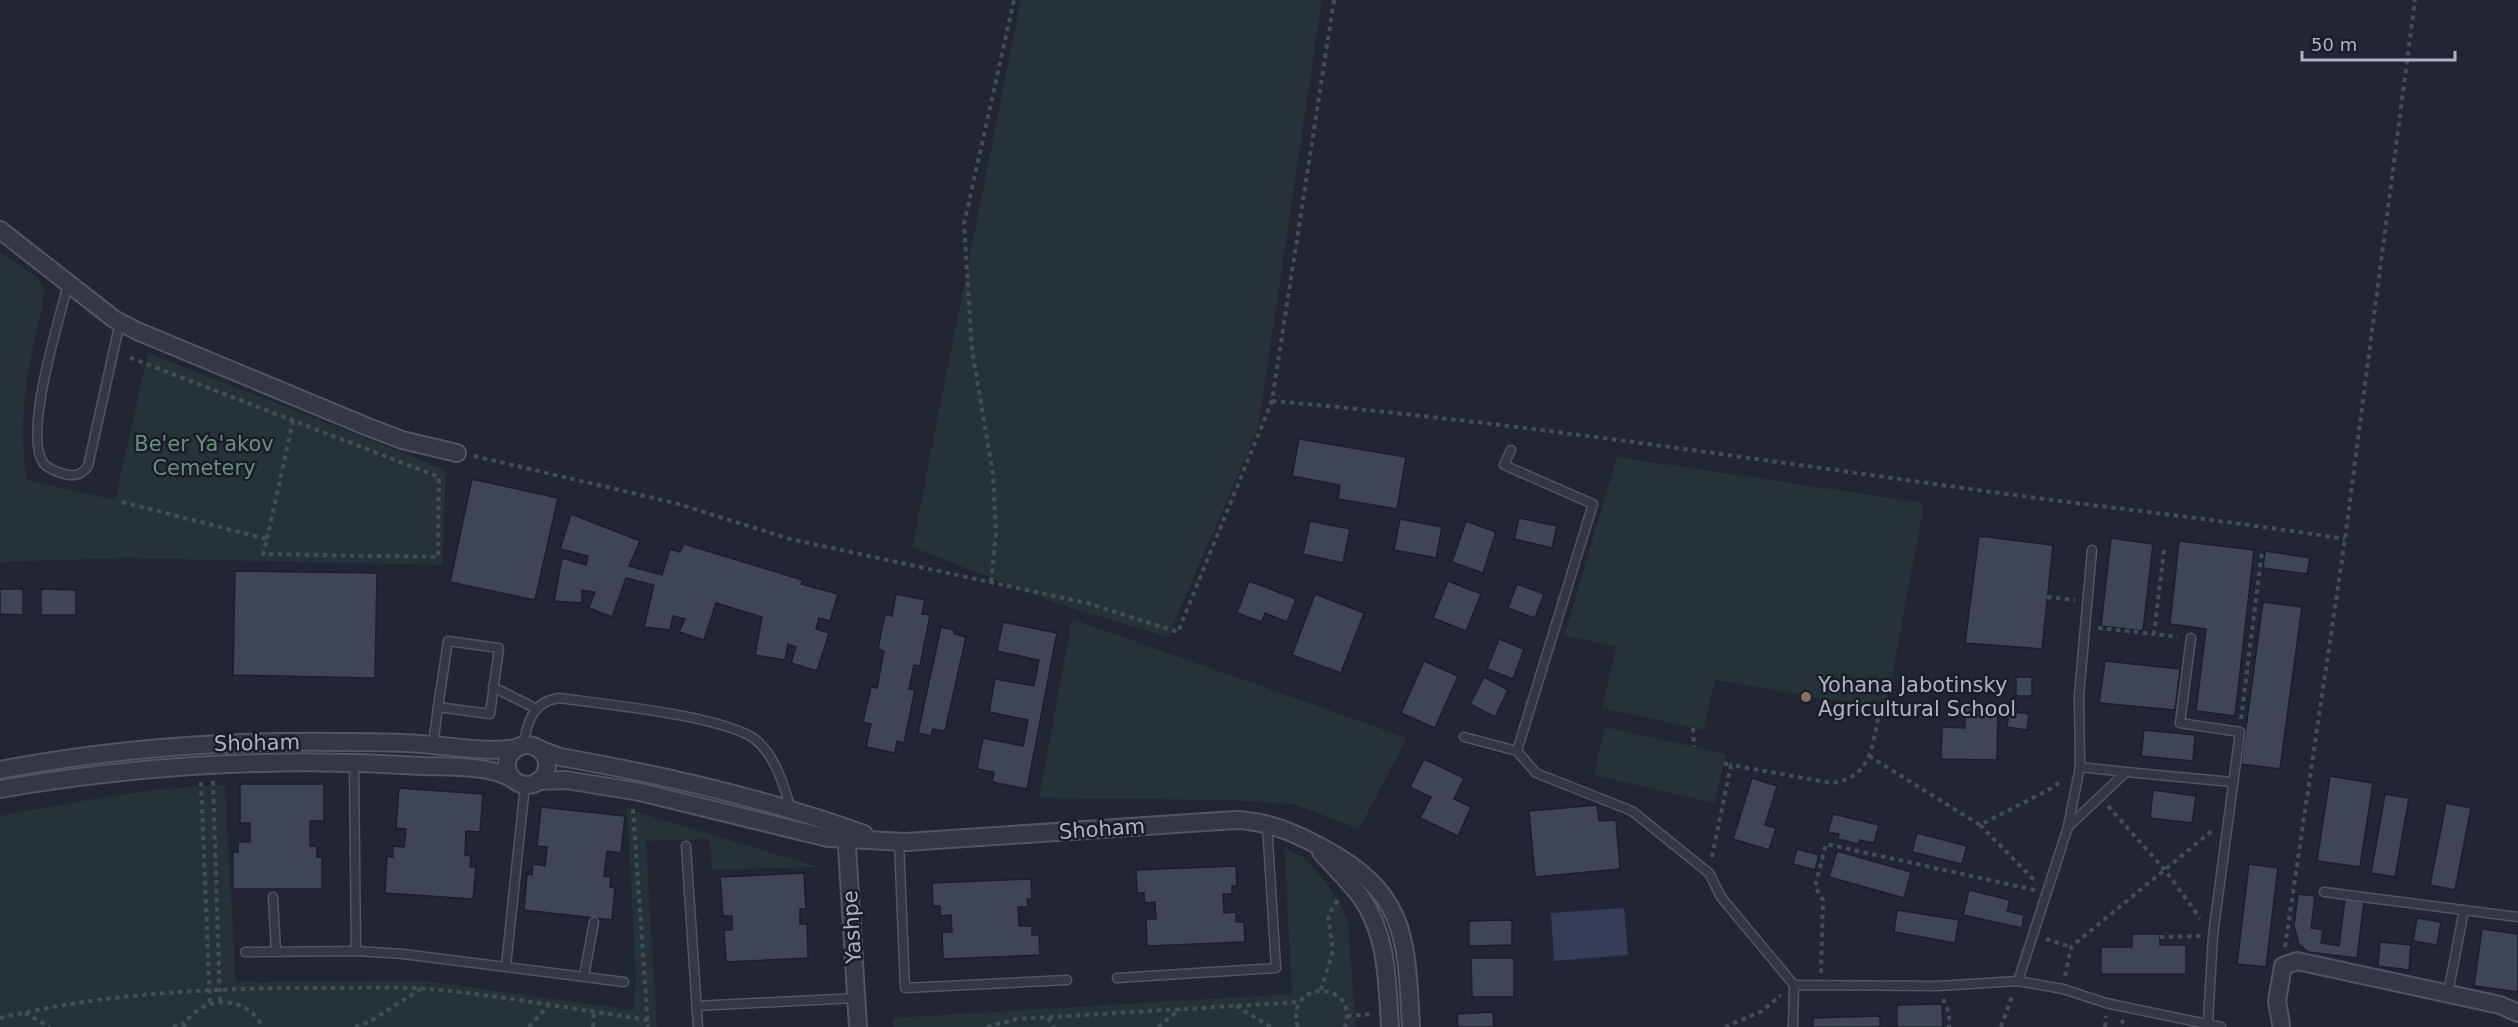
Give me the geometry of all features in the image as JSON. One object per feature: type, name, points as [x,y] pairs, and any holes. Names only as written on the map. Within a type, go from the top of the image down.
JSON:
[{"type":"street","points":[[0,230],[120,322],[166,345],[402,440],[457,453]]},
{"type":"street","name":"Shoham","points":[[0,770],[82,756],[197,744],[316,742],[433,745],[501,750],[519,746]]},
{"type":"street","points":[[519,746],[535,746],[541,750],[547,765],[544,776],[525,782],[508,772],[507,760],[519,746]]},
{"type":"street","name":"Shoham","points":[[541,750],[560,757],[686,781],[791,809],[847,833]]},
{"type":"street","name":"Shoham","points":[[0,789],[83,776],[207,766],[354,763],[488,770],[525,782],[566,780],[632,791],[729,812],[800,832],[847,833],[893,842],[1235,820],[1267,824],[1312,842],[1356,866],[1371,879],[1393,912],[1407,960],[1411,1027]]},
{"type":"street","name":"Yashpe","points":[[847,833],[858,1027]]},
{"type":"street","name":"Shoham","points":[[1312,842],[1361,897],[1377,928],[1386,962],[1389,1020]]},
{"type":"street","points":[[2283,1026],[2277,1001],[2283,966],[2297,961],[2500,1005],[2518,1013]]},
{"type":"lane","points":[[68,283],[37,412],[40,457],[44,464],[54,471],[75,476],[83,473],[88,466],[120,322]]},
{"type":"lane","points":[[1511,450],[1504,465],[1593,504],[1517,751]]},
{"type":"lane","points":[[2018,981],[2068,827],[2080,767],[2079,695],[2092,550]]},
{"type":"lane","points":[[2191,638],[2180,723],[2240,732],[2213,935],[2208,1023]]},
{"type":"lane","points":[[433,745],[438,707],[448,641],[499,648],[490,714],[438,707]]},
{"type":"lane","points":[[493,687],[535,708]]},
{"type":"lane","points":[[519,746],[535,708],[541,703],[559,698],[668,714],[734,728],[756,740],[772,759],[791,809]]},
{"type":"lane","points":[[1464,737],[1517,751],[1536,773],[1632,811],[1709,873],[1721,897],[1794,986],[1793,1027]]},
{"type":"lane","points":[[354,763],[356,951]]},
{"type":"lane","points":[[2080,767],[2232,782]]},
{"type":"lane","points":[[2068,827],[2126,772]]},
{"type":"lane","points":[[506,966],[525,782]]},
{"type":"lane","points":[[1117,978],[1276,968],[1267,824]]},
{"type":"lane","points":[[893,842],[906,988],[1067,980]]},
{"type":"lane","points":[[686,846],[698,1027]]},
{"type":"lane","points":[[2324,892],[2518,917]]},
{"type":"lane","points":[[273,897],[276,952]]},
{"type":"lane","points":[[2448,993],[2464,910]]},
{"type":"lane","points":[[584,976],[594,922]]},
{"type":"lane","points":[[245,952],[356,951],[506,966],[624,982]]},
{"type":"lane","points":[[1794,986],[1938,986],[2018,981],[2063,989],[2106,1003],[2221,1027]]},
{"type":"lane","points":[[696,1006],[856,998]]},
{"type":"path","points":[[991,582],[996,533],[993,474],[972,350],[964,224],[1014,0]]},
{"type":"path","points":[[457,453],[675,503],[790,539],[1087,603],[1178,632],[1272,401],[1334,0]]},
{"type":"path","points":[[2283,966],[2291,894],[2345,539],[2415,0]]},
{"type":"path","points":[[114,351],[439,477],[438,557],[263,554],[293,421]]},
{"type":"path","points":[[1272,401],[1409,413],[2072,504],[2229,520],[2345,539]]},
{"type":"path","points":[[122,502],[267,539]]},
{"type":"path","points":[[2154,634],[2164,550]]},
{"type":"path","points":[[2240,732],[2262,551]]},
{"type":"path","points":[[2048,597],[2088,601]]},
{"type":"path","points":[[2085,627],[2191,638]]},
{"type":"path","points":[[1724,763],[1831,783],[1847,781],[1859,774],[1869,756],[1880,709]]},
{"type":"path","points":[[1693,728],[1694,747]]},
{"type":"path","points":[[1869,756],[1980,825],[2046,892]]},
{"type":"path","points":[[1709,873],[1731,765]]},
{"type":"path","points":[[207,766],[220,1002]]},
{"type":"path","points":[[207,766],[210,1004]]},
{"type":"path","points":[[1980,825],[2050,789],[2080,767]]},
{"type":"path","points":[[632,791],[648,1027]]},
{"type":"path","points":[[2100,797],[2165,870],[2213,935]]},
{"type":"path","points":[[2063,989],[2071,947],[2228,818]]},
{"type":"path","points":[[1821,986],[1823,900],[1815,887],[1826,844],[2046,892]]},
{"type":"path","points":[[1321,990],[1333,951],[1328,915],[1350,885]]},
{"type":"path","points":[[2160,937],[2213,935]]},
{"type":"path","points":[[2057,942],[2071,947]]},
{"type":"path","points":[[2001,1027],[2018,981]]},
{"type":"path","points":[[1725,1027],[1762,1011],[1794,986]]},
{"type":"path","points":[[0,1018],[69,1004],[220,989],[422,989],[648,1020]]},
{"type":"path","points":[[356,1027],[369,1022],[422,989]]},
{"type":"path","points":[[1298,1027],[1296,1016],[1300,1002],[1311,992],[1321,990],[1340,998],[1346,1006],[1345,1027]]},
{"type":"path","points":[[173,1027],[184,1025],[197,1010],[220,1002],[241,1005],[255,1015],[263,1027]]},
{"type":"path","points":[[987,1027],[1004,1021],[1047,1017],[1300,1002]]},
{"type":"path","points":[[529,1027],[548,1006]]},
{"type":"path","points":[[1235,1006],[1271,1027]]},
{"type":"path","points":[[1158,1027],[1180,1009]]},
{"type":"path","points":[[593,1027],[594,1012]]},
{"type":"path","points":[[24,1013],[50,1027]]},
{"type":"path","points":[[1949,1013],[1949,1027]]},
{"type":"path","points":[[1347,1016],[1389,1020]]},
{"type":"path","points":[[1047,1017],[1054,1027]]},
{"type":"green space","points":[[1021,0],[1322,0],[1258,429],[1168,637],[1058,604],[912,547]]},
{"type":"green space","name":"Be'er Ya'akov Cemetery","points":[[0,252],[38,278],[45,292],[30,363],[24,408],[24,455],[27,480],[115,500],[148,353],[446,470],[442,565],[124,558],[0,562]]},
{"type":"green space","points":[[1617,457],[1924,503],[1886,710],[1715,680],[1704,730],[1602,708],[1616,646],[1564,636]]},
{"type":"green space","points":[[1072,619],[1407,738],[1359,829],[1294,804],[1229,800],[1039,798]]},
{"type":"green space","points":[[1605,727],[1726,754],[1714,803],[1594,775]]},
{"type":"green space","points":[[225,785],[236,982],[426,981],[634,1010],[636,977],[627,809],[818,867],[712,870],[709,839],[646,841],[657,1027],[0,1027],[0,816],[140,792]]},
{"type":"green space","points":[[1284,848],[1303,857],[1325,881],[1341,904],[1348,922],[1356,1027],[893,1027],[893,1018],[1292,994]]},
{"type":"water","points":[[1624,908],[1628,955],[1554,961],[1551,913]]},
{"type":"building","points":[[1299,439],[1406,457],[1397,509],[1338,499],[1340,485],[1292,476]]},
{"type":"building","points":[[472,479],[558,498],[535,600],[450,582]]},
{"type":"building","points":[[571,514],[640,541],[629,566],[662,575],[670,549],[680,552],[684,544],[803,580],[801,584],[838,594],[830,621],[819,618],[816,629],[829,633],[817,671],[791,663],[796,647],[788,644],[785,660],[755,655],[762,617],[716,603],[704,640],[679,632],[685,619],[673,616],[670,630],[644,627],[654,585],[626,578],[612,617],[589,608],[595,592],[582,590],[582,603],[554,601],[562,558],[586,565],[588,556],[560,549]]},
{"type":"building","points":[[1519,518],[1557,526],[1552,548],[1514,539]]},
{"type":"building","points":[[1400,519],[1442,527],[1436,558],[1394,550]]},
{"type":"building","points":[[1310,521],[1350,529],[1343,563],[1303,554]]},
{"type":"building","points":[[1466,521],[1496,532],[1483,573],[1452,562]]},
{"type":"building","points":[[1979,536],[2053,545],[2042,649],[1965,643]]},
{"type":"building","points":[[2111,538],[2153,544],[2143,631],[2101,626]]},
{"type":"building","points":[[2179,541],[2254,550],[2235,716],[2196,711],[2206,629],[2170,624]]},
{"type":"building","points":[[2265,551],[2310,558],[2307,574],[2263,568]]},
{"type":"building","points":[[235,571],[377,573],[375,678],[233,675]]},
{"type":"building","points":[[1249,581],[1296,599],[1287,622],[1265,613],[1262,622],[1237,613]]},
{"type":"building","points":[[1448,581],[1481,594],[1466,631],[1433,618]]},
{"type":"building","points":[[1517,584],[1544,594],[1535,618],[1508,608]]},
{"type":"building","points":[[0,589],[23,589],[23,615],[0,614]]},
{"type":"building","points":[[41,589],[76,590],[76,615],[41,615]]},
{"type":"building","points":[[896,594],[925,600],[922,614],[930,615],[920,666],[914,665],[909,689],[915,690],[904,743],[897,741],[895,753],[866,747],[871,724],[863,722],[871,687],[877,688],[884,651],[878,649],[885,614],[892,616]]},
{"type":"building","points":[[1315,594],[1364,613],[1341,673],[1292,655]]},
{"type":"building","points":[[2263,602],[2302,607],[2280,769],[2241,764]]},
{"type":"building","points":[[1003,622],[1057,633],[1027,789],[992,782],[994,772],[977,769],[983,738],[1023,746],[1028,720],[989,712],[995,679],[1034,686],[1039,660],[997,651]]},
{"type":"building","points":[[941,627],[954,630],[954,634],[966,637],[945,731],[933,729],[931,736],[918,733]]},
{"type":"building","points":[[1499,639],[1524,649],[1513,679],[1487,669]]},
{"type":"building","points":[[1424,661],[1458,676],[1435,728],[1401,713]]},
{"type":"building","points":[[2105,661],[2180,669],[2175,710],[2099,703]]},
{"type":"building","points":[[1484,677],[1508,690],[1495,717],[1470,704]]},
{"type":"building","points":[[2016,677],[2032,677],[2032,696],[2016,696]]},
{"type":"building","points":[[1965,705],[1998,706],[1997,760],[1941,759],[1942,727],[1965,728]]},
{"type":"building","points":[[2009,711],[2029,714],[2027,730],[2007,727]]},
{"type":"building","points":[[2144,730],[2195,735],[2193,761],[2141,756]]},
{"type":"building","points":[[1424,759],[1464,778],[1454,799],[1471,807],[1458,836],[1420,818],[1431,797],[1410,787]]},
{"type":"building","points":[[2330,776],[2373,783],[2360,867],[2317,861]]},
{"type":"building","points":[[1752,778],[1777,786],[1765,825],[1776,828],[1769,850],[1733,839]]},
{"type":"building","points":[[240,784],[324,784],[324,821],[310,821],[310,846],[317,846],[317,857],[322,857],[322,889],[233,889],[233,852],[238,852],[238,842],[250,842],[250,823],[240,823]]},
{"type":"building","points":[[399,788],[483,794],[480,832],[466,831],[465,855],[471,856],[470,867],[476,867],[473,899],[385,893],[387,856],[393,857],[393,846],[404,847],[406,829],[396,828]]},
{"type":"building","points":[[2153,790],[2196,796],[2192,823],[2150,818]]},
{"type":"building","points":[[2385,794],[2409,798],[2395,877],[2371,873]]},
{"type":"building","points":[[2446,803],[2471,808],[2455,890],[2430,885]]},
{"type":"building","points":[[1597,805],[1599,821],[1616,820],[1620,869],[1535,877],[1529,811]]},
{"type":"building","points":[[541,807],[625,816],[621,853],[607,851],[604,876],[611,877],[610,887],[615,888],[612,920],[524,910],[527,874],[532,875],[533,864],[545,866],[547,847],[537,846]]},
{"type":"building","points":[[1833,814],[1879,825],[1874,843],[1860,840],[1858,844],[1838,839],[1839,834],[1828,832]]},
{"type":"building","points":[[1917,833],[1967,846],[1962,864],[1912,852]]},
{"type":"building","points":[[1797,849],[1819,855],[1815,870],[1793,864]]},
{"type":"building","points":[[1837,851],[1911,872],[1904,898],[1829,877]]},
{"type":"building","points":[[2249,864],[2278,868],[2266,967],[2237,964]]},
{"type":"building","points":[[1236,866],[1237,886],[1232,886],[1232,894],[1223,894],[1224,913],[1236,912],[1236,922],[1244,922],[1245,942],[1147,946],[1146,919],[1156,919],[1155,902],[1145,903],[1144,893],[1137,893],[1136,870]]},
{"type":"building","points":[[804,873],[806,909],[800,909],[800,924],[807,924],[808,958],[726,962],[724,930],[732,930],[732,916],[723,916],[720,877]]},
{"type":"building","points":[[1031,879],[1032,899],[1027,899],[1028,907],[1018,907],[1019,926],[1032,926],[1032,935],[1039,935],[1040,955],[943,959],[942,932],[952,932],[951,915],[940,916],[940,906],[933,906],[932,883]]},
{"type":"building","points":[[1969,890],[2010,900],[2007,911],[2024,915],[2022,928],[1963,915]]},
{"type":"building","points":[[2298,894],[2315,896],[2311,928],[2323,930],[2321,943],[2339,946],[2345,899],[2364,902],[2357,958],[2308,952],[2299,944],[2294,926]]},
{"type":"building","points":[[1897,910],[1959,920],[1955,943],[1894,932]]},
{"type":"building","points":[[2417,918],[2441,922],[2437,945],[2413,941]]},
{"type":"building","points":[[1512,920],[1512,945],[1469,946],[1469,921]]},
{"type":"building","points":[[2482,929],[2518,934],[2518,992],[2474,986]]},
{"type":"building","points":[[2132,934],[2160,934],[2160,945],[2186,945],[2186,974],[2101,974],[2101,947],[2132,947]]},
{"type":"building","points":[[2380,942],[2411,945],[2409,970],[2378,966]]},
{"type":"building","points":[[1471,958],[1514,958],[1514,997],[1472,997]]},
{"type":"building","points":[[1942,1004],[1943,1027],[1897,1027],[1897,1005]]},
{"type":"building","points":[[1493,1012],[1494,1027],[1458,1027],[1457,1014]]},
{"type":"building","points":[[1880,1016],[1880,1027],[1813,1027],[1813,1018]]},
{"type":"place","name":"Yohana Jabotinsky Agricultural School","points":[[1806,697]]}]
